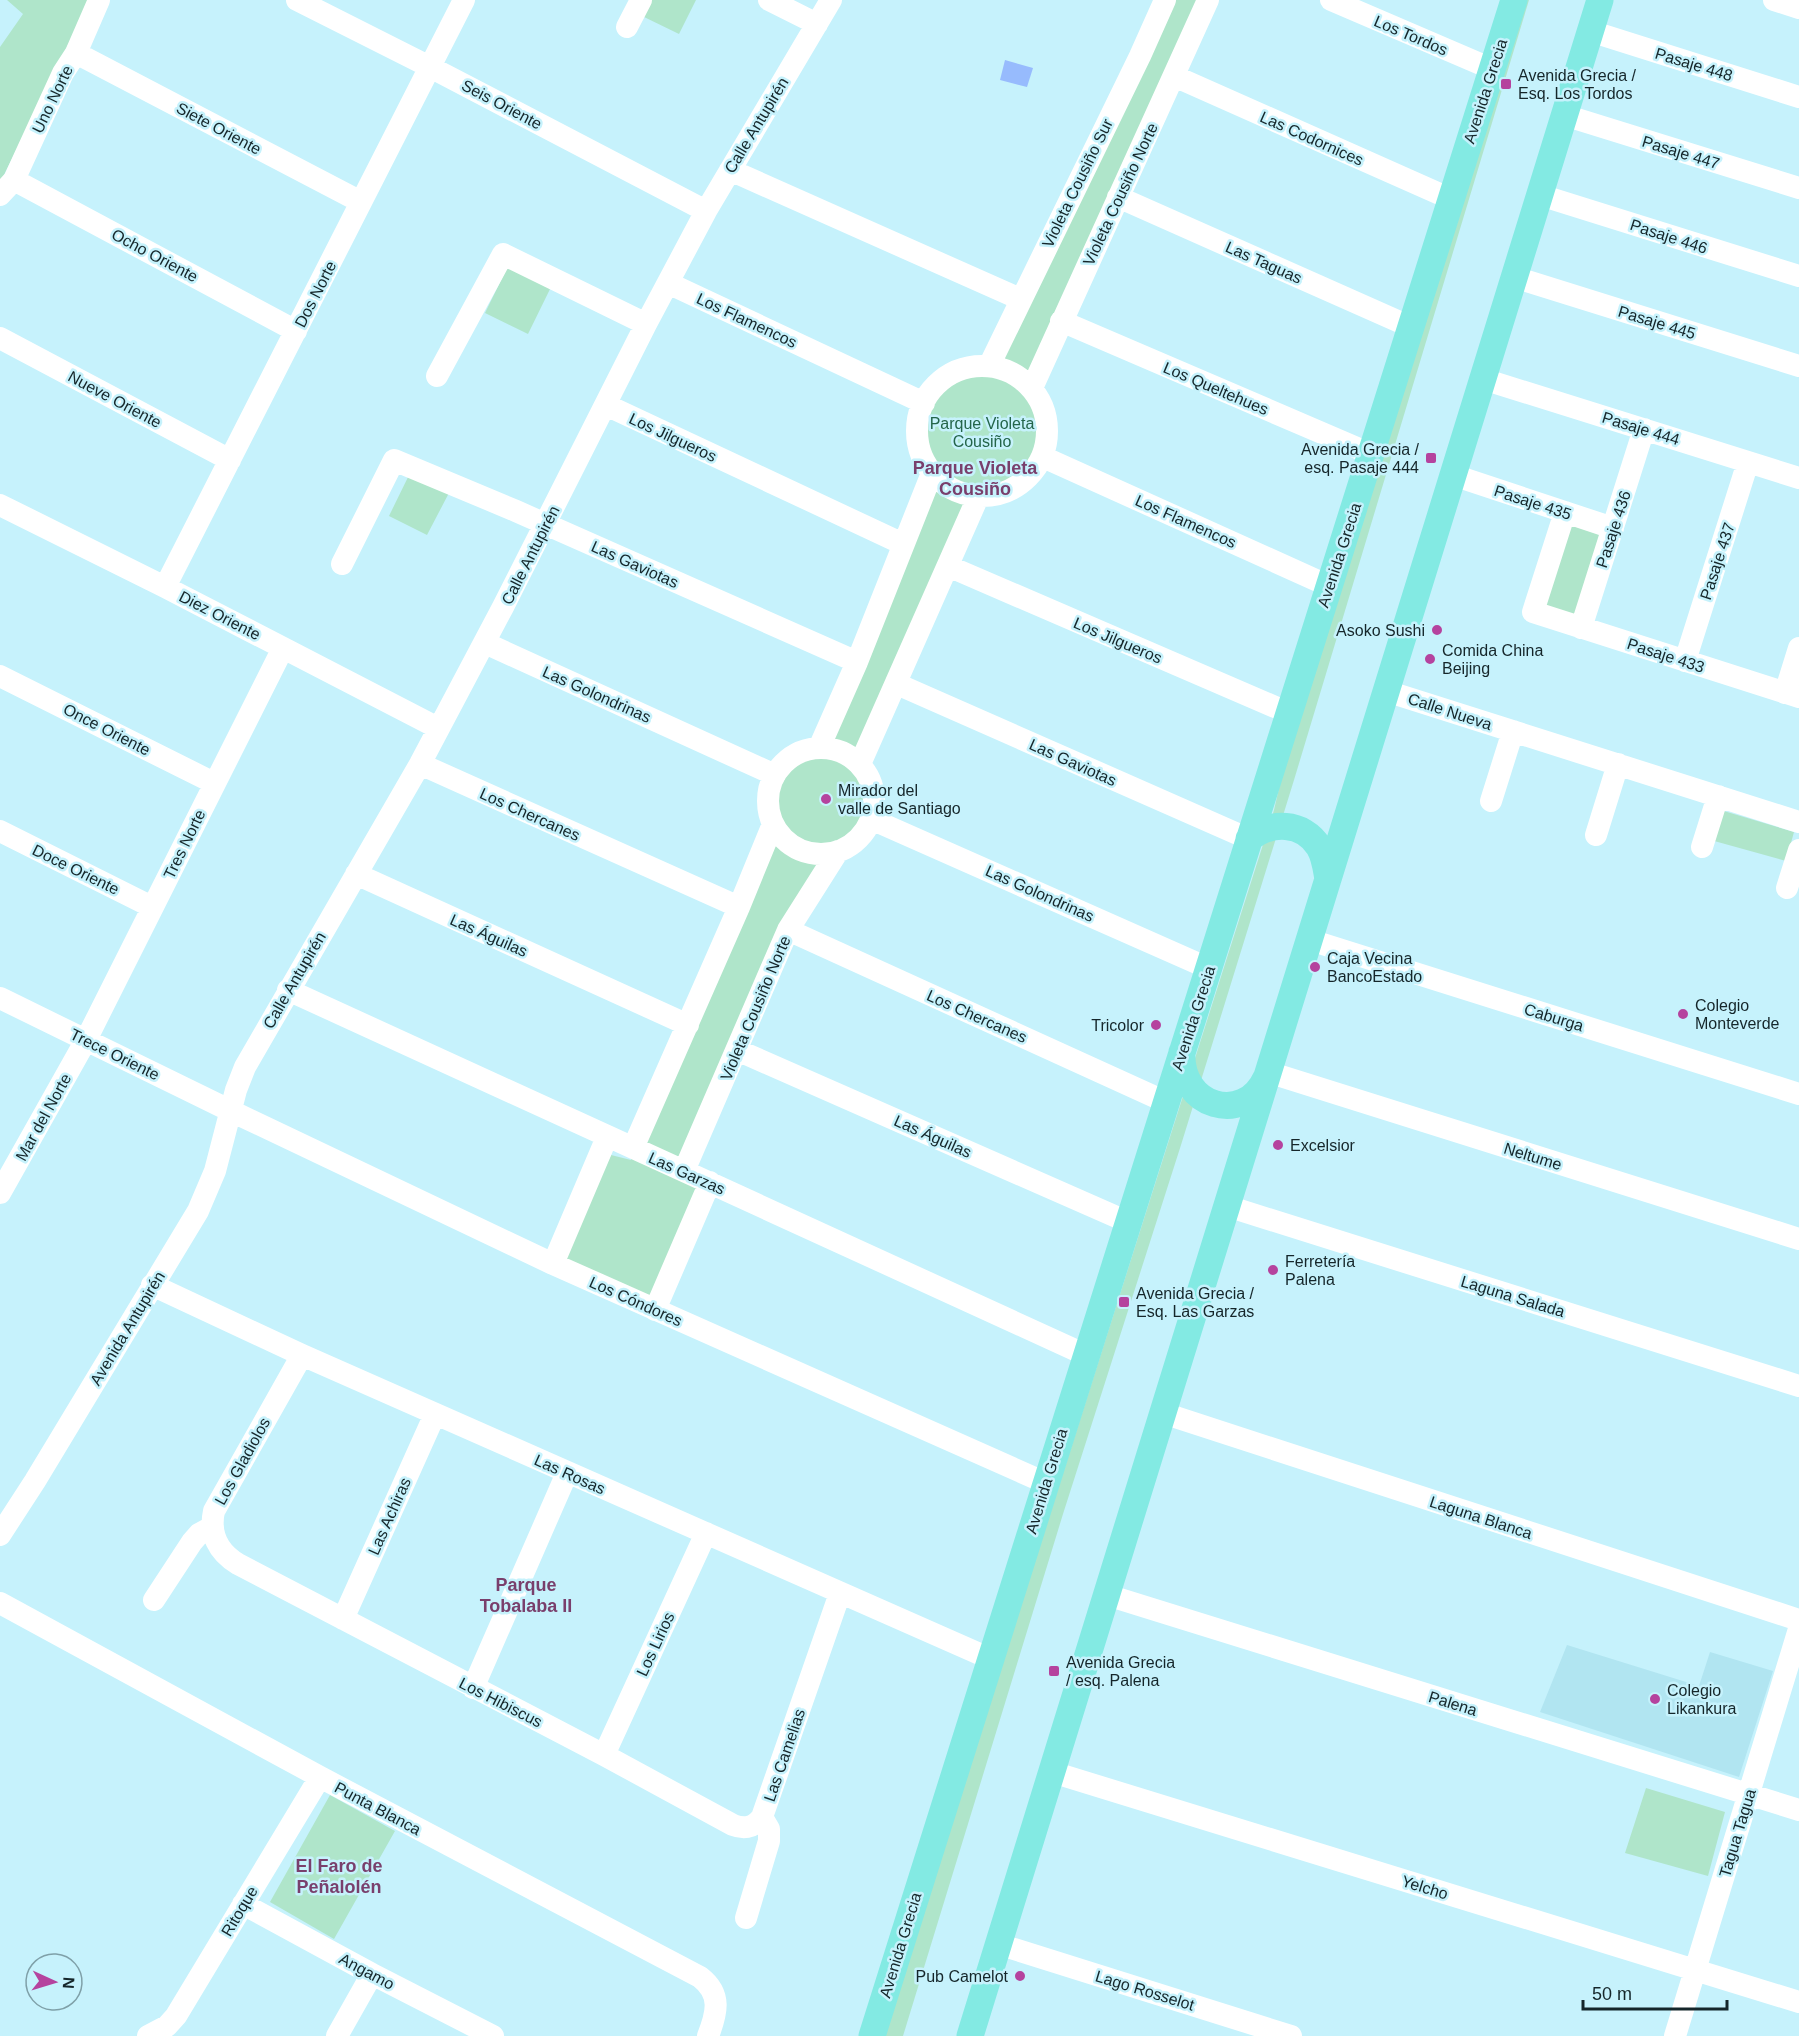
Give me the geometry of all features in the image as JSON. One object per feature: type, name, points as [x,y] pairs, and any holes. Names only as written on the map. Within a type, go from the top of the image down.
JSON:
[{"type":"main road","name":"Avenida Grecia","points":[[872,2036],[1514,0]]},
{"type":"main road","points":[[970,2036],[1600,0]]},
{"type":"main road","points":[[1249,839],[1258,831],[1277,826],[1288,826],[1302,831],[1314,840],[1321,850],[1328,879]]},
{"type":"main road","points":[[1186,1039],[1182,1052],[1184,1074],[1196,1094],[1210,1102],[1232,1104],[1248,1099],[1260,1088],[1268,1072]]},
{"type":"street","name":"Uno Norte","points":[[7,187],[63,73],[76,53],[99,0]]},
{"type":"street","name":"Seis Oriente","points":[[297,0],[706,210]]},
{"type":"street","name":"Dos Norte","points":[[165,587],[464,0]]},
{"type":"street","points":[[627,27],[641,0]]},
{"type":"street","points":[[769,0],[817,24]]},
{"type":"street","name":"Calle Antupirén","points":[[231,1111],[245,1067],[420,764],[485,643],[706,210],[831,0]]},
{"type":"street","name":"Violeta Cousiño Sur","points":[[989,366],[1165,0]]},
{"type":"street","name":"Violeta Cousiño Norte","points":[[1032,388],[1208,0]]},
{"type":"street","name":"Los Tordos","points":[[1330,0],[1492,69]]},
{"type":"street","points":[[1774,0],[1799,8]]},
{"type":"street","name":"Pasaje 448","points":[[1590,31],[1799,97]]},
{"type":"street","name":"Siete Oriente","points":[[76,53],[361,202]]},
{"type":"street","name":"Las Codornices","points":[[1174,75],[1451,199]]},
{"type":"street","name":"Pasaje 447","points":[[1564,115],[1799,188]]},
{"type":"street","points":[[730,170],[1020,299]]},
{"type":"street","name":"Ocho Oriente","points":[[7,187],[296,331]]},
{"type":"street","name":"Pasaje 446","points":[[1540,195],[1799,276]]},
{"type":"street","name":"Las Taguas","points":[[1118,197],[1411,327]]},
{"type":"street","points":[[437,376],[503,254],[646,324]]},
{"type":"street","name":"Pasaje 445","points":[[1514,277],[1799,366]]},
{"type":"street","name":"Los Flamencos","points":[[668,283],[924,403]]},
{"type":"street","name":"Los Queltehues","points":[[1061,321],[1371,454]]},
{"type":"street","name":"Nueve Oriente","points":[[0,338],[230,460]]},
{"type":"street","points":[[989,366],[1012,373],[1032,388],[1047,421],[1043,457],[1028,479],[1005,493],[978,497],[952,490],[932,473],[920,451],[917,427],[924,403],[939,382],[962,369],[989,366]]},
{"type":"street","name":"Pasaje 444","points":[[1483,379],[1799,478]]},
{"type":"street","name":"Los Jilgueros","points":[[606,405],[903,544]]},
{"type":"street","name":"Pasaje 436","points":[[1581,628],[1644,429]]},
{"type":"street","name":"Los Flamencos","points":[[1043,457],[1329,586]]},
{"type":"street","name":"Las Gaviotas","points":[[342,564],[394,460],[546,524],[856,663]]},
{"type":"street","name":"Pasaje 437","points":[[1685,661],[1748,462]]},
{"type":"street","points":[[819,748],[856,663],[932,473]]},
{"type":"street","name":"Pasaje 435","points":[[1453,475],[1613,528]]},
{"type":"street","points":[[860,764],[978,497]]},
{"type":"street","name":"Diez Oriente","points":[[0,505],[438,728]]},
{"type":"street","name":"Pasaje 433","points":[[1565,512],[1533,612],[1792,695]]},
{"type":"street","name":"Los Jilgueros","points":[[948,566],[1289,713]]},
{"type":"street","name":"Las Golondrinas","points":[[485,643],[775,775]]},
{"type":"street","name":"Tres Norte","points":[[86,1040],[283,648]]},
{"type":"street","points":[[1792,695],[1799,648]]},
{"type":"street","name":"Once Oriente","points":[[0,676],[214,783]]},
{"type":"street","name":"Las Gaviotas","points":[[897,684],[1249,839]]},
{"type":"street","name":"Calle Nueva","points":[[1386,691],[1799,822]]},
{"type":"street","name":"Calle Nueva","points":[[1491,801],[1513,731]]},
{"type":"street","points":[[819,748],[834,749],[860,764],[873,790],[874,804],[871,819],[863,833],[852,844],[838,851],[823,854],[807,852],[782,837],[773,824],[768,808],[769,791],[775,775],[786,761],[801,752],[819,748]]},
{"type":"street","name":"Los Chercanes","points":[[420,764],[740,907]]},
{"type":"street","points":[[1596,835],[1618,764]]},
{"type":"street","points":[[1702,847],[1718,796]]},
{"type":"street","name":"Las Golondrinas","points":[[871,819],[1208,968]]},
{"type":"street","points":[[633,1148],[740,907],[773,824]]},
{"type":"street","name":"Doce Oriente","points":[[0,831],[152,907]]},
{"type":"street","points":[[1787,888],[1799,850]]},
{"type":"street","name":"Violeta Cousiño Norte","points":[[684,1171],[788,930],[838,851]]},
{"type":"street","name":"Las Águilas","points":[[356,874],[688,1025]]},
{"type":"street","name":"Los Chercanes","points":[[788,930],[1166,1102]]},
{"type":"street","name":"Caburga","points":[[1310,940],[1799,1094]]},
{"type":"street","name":"Las Garzas","points":[[288,990],[1086,1355]]},
{"type":"street","name":"Trece Oriente","points":[[0,998],[231,1111]]},
{"type":"street","name":"Mar del Norte","points":[[0,1193],[86,1040]]},
{"type":"street","name":"Las Águilas","points":[[737,1050],[1128,1222]]},
{"type":"street","name":"Neltume","points":[[1268,1072],[1799,1239]]},
{"type":"street","name":"Los Cóndores","points":[[231,1111],[553,1264],[1046,1484]]},
{"type":"street","name":"Avenida Antupirén","points":[[0,1535],[41,1472],[198,1211],[215,1171],[231,1111]]},
{"type":"street","points":[[553,1264],[607,1137]]},
{"type":"street","points":[[655,1310],[710,1182]]},
{"type":"street","name":"Laguna Salada","points":[[1227,1206],[1799,1386]]},
{"type":"street","name":"Las Rosas","points":[[152,1285],[302,1355],[990,1659]]},
{"type":"street","name":"Los Gladiolos","points":[[238,1564],[220,1549],[216,1542],[212,1527],[214,1511],[302,1355]]},
{"type":"street","name":"Laguna Blanca","points":[[1163,1413],[1799,1620]]},
{"type":"street","name":"Las Achiras","points":[[343,1619],[435,1414]]},
{"type":"street","points":[[473,1688],[567,1473]]},
{"type":"street","points":[[154,1600],[192,1542],[199,1534],[212,1527]]},
{"type":"street","name":"Los Lirios","points":[[604,1755],[706,1533]]},
{"type":"street","name":"Los Hibiscus","points":[[238,1564],[733,1825],[746,1828],[757,1823],[762,1816]]},
{"type":"street","name":"Las Camelias","points":[[746,1918],[769,1841],[769,1829],[762,1816],[840,1593]]},
{"type":"street","name":"Palena","points":[[1107,1595],[1799,1810]]},
{"type":"street","name":"Punta Blanca","points":[[0,1603],[320,1777],[700,1977],[711,1988],[716,2002],[708,2036]]},
{"type":"street","name":"Tagua Tagua","points":[[1675,2036],[1799,1629]]},
{"type":"street","name":"Yelcho","points":[[1052,1772],[1799,2002]]},
{"type":"street","name":"Ritoque","points":[[148,2036],[167,2026],[176,2016],[320,1777]]},
{"type":"street","name":"Angamo","points":[[243,1904],[493,2036]]},
{"type":"street","name":"Lago Rosselot","points":[[998,1944],[1291,2036]]},
{"type":"street","points":[[337,2036],[372,1974]]},
{"type":"shaded area","name":"Colegio Likankura","points":[[1567,1645],[1699,1686],[1710,1652],[1773,1671],[1739,1777],[1540,1712]]},
{"type":"green space","points":[[7,0],[90,0],[0,183],[0,47],[23,14]]},
{"type":"green space","points":[[650,0],[696,0],[679,34],[642,16]]},
{"type":"green space","name":"Parque Violeta Cousiño","points":[[1166,0],[1204,0],[1026,393],[1039,420],[1037,451],[1024,472],[1004,486],[979,490],[856,768],[867,791],[867,812],[863,822],[847,839],[836,846],[677,1175],[699,1188],[653,1304],[560,1263],[611,1155],[631,1160],[780,821],[775,796],[781,777],[796,762],[819,753],[937,468],[927,451],[924,437],[927,415],[932,404],[945,387],[954,381],[968,375],[988,373]]},
{"type":"green space","points":[[1518,0],[1529,0],[1294,780],[1181,1145],[1063,1514],[903,2036],[884,2036],[1274,810],[1299,701]]},
{"type":"green space","points":[[509,264],[552,285],[528,334],[485,313]]},
{"type":"green space","points":[[411,471],[450,491],[427,535],[389,516]]},
{"type":"green space","points":[[1567,519],[1606,531],[1577,621],[1538,608]]},
{"type":"green space","points":[[1717,809],[1794,832],[1786,861],[1707,839]]},
{"type":"green space","points":[[1646,1788],[1725,1812],[1708,1876],[1625,1853]]},
{"type":"green space","points":[[330,1795],[395,1831],[334,1939],[270,1902]]},
{"type":"water","points":[[1005,60],[1033,68],[1027,87],[1000,80]]},
{"type":"place","name":"Avenida Grecia / Esq. Los Tordos","points":[[1506,84]]},
{"type":"place","name":"Avenida Grecia / esq. Pasaje 444","points":[[1431,458]]},
{"type":"place","name":"Asoko Sushi","points":[[1437,630]]},
{"type":"place","name":"Comida China Beijing","points":[[1430,659]]},
{"type":"place","name":"Mirador del valle de Santiago","points":[[826,799]]},
{"type":"place","name":"Caja Vecina BancoEstado","points":[[1315,967]]},
{"type":"place","name":"Colegio Monteverde","points":[[1683,1014]]},
{"type":"place","name":"Tricolor","points":[[1156,1025]]},
{"type":"place","name":"Excelsior","points":[[1278,1145]]},
{"type":"place","name":"Ferretería Palena","points":[[1273,1270]]},
{"type":"place","name":"Avenida Grecia / Esq. Las Garzas","points":[[1124,1302]]},
{"type":"place","name":"Avenida Grecia / esq. Palena","points":[[1054,1671]]},
{"type":"place","name":"Colegio Likankura","points":[[1655,1699]]},
{"type":"place","name":"Pub Camelot","points":[[1020,1976]]},
{"type":"district","name":"Parque Violeta Cousiño","points":[[975,478]]},
{"type":"district","name":"Parque Tobalaba II","points":[[526,1595]]},
{"type":"district","name":"El Faro de Peñalolén","points":[[339,1876]]}]
